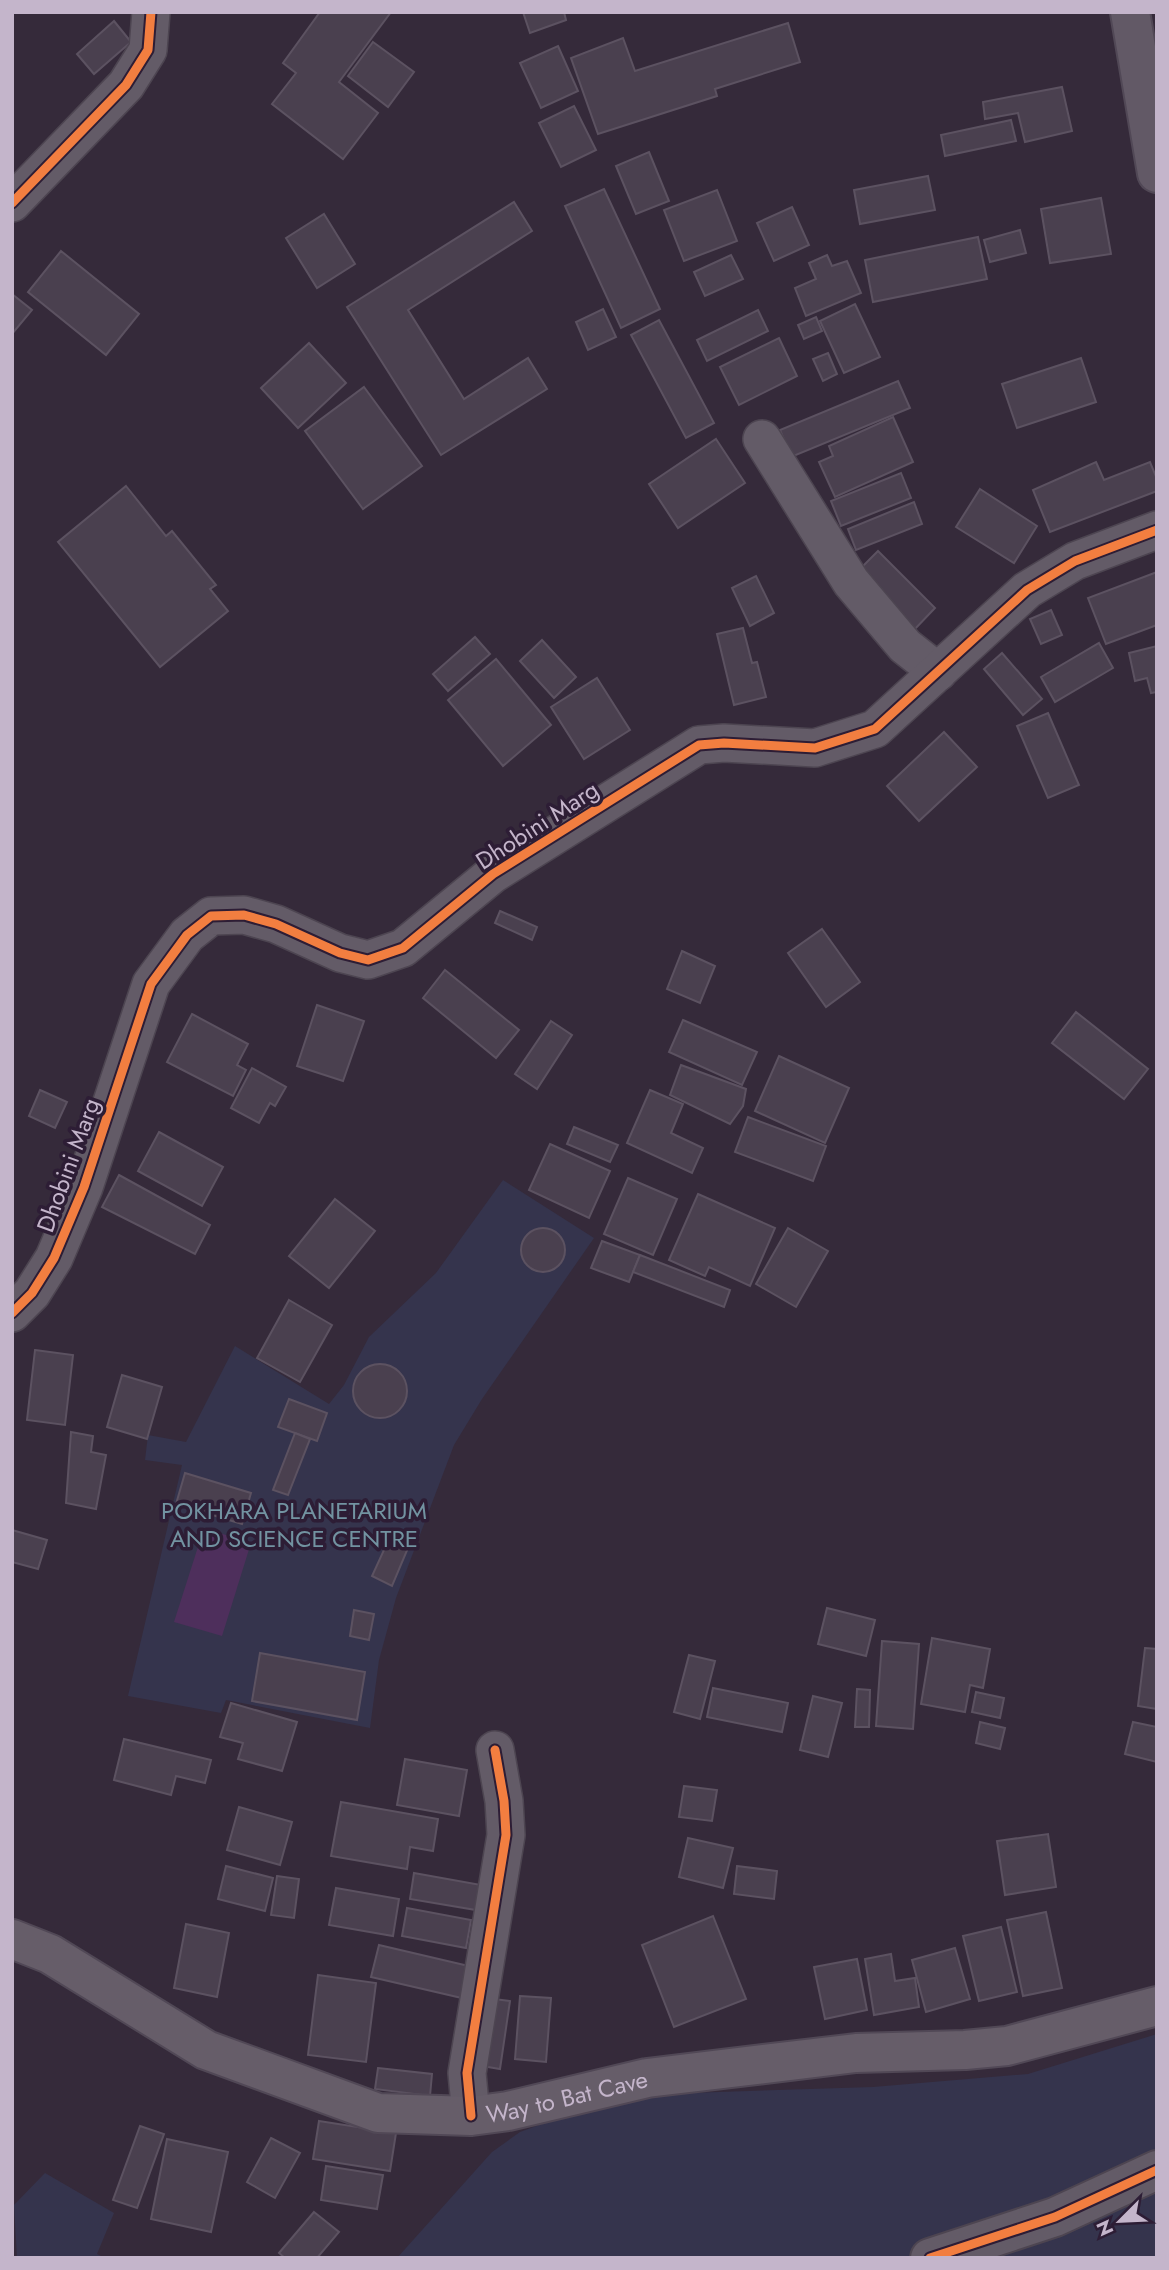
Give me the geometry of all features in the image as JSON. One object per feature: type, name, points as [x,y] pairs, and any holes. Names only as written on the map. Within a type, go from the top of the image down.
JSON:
[{"type":"main road","points":[[1130,12],[1157,173]]},
{"type":"main road","name":"Way to Bat Cave","points":[[12,1939],[50,1954],[206,2050],[378,2113],[471,2116],[508,2111],[647,2078],[856,2053],[1007,2046],[1157,2006]]},
{"type":"street","points":[[12,203],[126,85],[148,50],[150,12]]},
{"type":"street","points":[[762,439],[851,582],[905,646],[938,672]]},
{"type":"street","name":"Dhobini Marg","points":[[12,1313],[32,1293],[54,1258],[84,1187],[151,984],[187,935],[211,916],[244,915],[276,924],[340,953],[368,960],[403,947],[494,874],[699,745],[724,743],[815,748],[875,729],[1027,590],[1075,561],[1157,530]]},
{"type":"street","points":[[471,2116],[467,2073],[506,1835],[504,1801],[495,1750]]},
{"type":"street","points":[[930,2258],[1055,2217],[1157,2171]]},
{"type":"green space","name":"POKHARA PLANETARIUM AND SCIENCE CENTRE","points":[[503,1180],[594,1238],[482,1399],[454,1445],[396,1598],[379,1660],[370,1728],[226,1700],[221,1713],[128,1696],[182,1465],[145,1460],[148,1435],[186,1442],[235,1346],[329,1404],[344,1385],[369,1337],[436,1273]]},
{"type":"green space","points":[[1157,2034],[1157,2258],[397,2258],[492,2152],[520,2132],[574,2112],[635,2099],[689,2093],[873,2087],[1028,2074]]},
{"type":"green space","points":[[45,2173],[114,2213],[97,2254],[105,2258],[17,2258],[14,2205]]},
{"type":"shaded area","points":[[204,1528],[251,1543],[222,1636],[174,1622]]},
{"type":"building","points":[[320,12],[391,12],[339,82],[378,113],[343,159],[272,104],[296,73],[283,63]]},
{"type":"building","points":[[523,12],[564,12],[566,20],[530,33]]},
{"type":"building","points":[[114,21],[131,42],[94,74],[77,54]]},
{"type":"building","points":[[788,23],[800,62],[715,89],[717,96],[598,134],[571,58],[623,38],[635,71]]},
{"type":"building","points":[[373,42],[414,72],[388,107],[348,76]]},
{"type":"building","points":[[558,46],[578,91],[541,108],[520,63]]},
{"type":"building","points":[[1062,87],[1072,131],[1025,142],[1018,113],[985,119],[983,102]]},
{"type":"building","points":[[574,106],[596,150],[561,167],[539,123]]},
{"type":"building","points":[[1011,120],[1016,141],[945,156],[941,135]]},
{"type":"building","points":[[649,152],[669,201],[636,214],[616,166]]},
{"type":"building","points":[[928,176],[935,210],[860,224],[854,190]]},
{"type":"building","points":[[604,189],[660,309],[621,328],[565,206]]},
{"type":"building","points":[[717,190],[737,241],[684,261],[664,210]]},
{"type":"building","points":[[1101,198],[1111,254],[1050,263],[1041,209]]},
{"type":"building","points":[[514,202],[532,231],[408,310],[464,399],[528,358],[547,389],[441,455],[347,307]]},
{"type":"building","points":[[792,207],[809,245],[774,261],[757,223]]},
{"type":"building","points":[[324,214],[355,264],[317,288],[286,238]]},
{"type":"building","points":[[1020,230],[1026,253],[990,262],[984,240]]},
{"type":"building","points":[[978,237],[987,279],[873,302],[865,260]]},
{"type":"building","points":[[61,251],[139,314],[106,355],[28,292]]},
{"type":"building","points":[[731,255],[743,279],[705,296],[694,272]]},
{"type":"building","points":[[827,255],[832,266],[847,261],[861,293],[806,316],[795,288],[816,279],[809,263]]},
{"type":"building","points":[[12,294],[32,310],[12,334]]},
{"type":"building","points":[[855,304],[880,357],[844,373],[820,321]]},
{"type":"building","points":[[603,309],[616,337],[588,350],[576,322]]},
{"type":"building","points":[[758,310],[768,331],[707,361],[697,340]]},
{"type":"building","points":[[816,317],[822,331],[804,339],[798,325]]},
{"type":"building","points":[[659,320],[714,423],[686,438],[631,335]]},
{"type":"building","points":[[779,338],[797,376],[739,405],[720,367]]},
{"type":"building","points":[[309,343],[346,383],[298,428],[261,388]]},
{"type":"building","points":[[828,353],[837,374],[823,381],[813,359]]},
{"type":"building","points":[[1081,358],[1096,402],[1017,428],[1002,384]]},
{"type":"building","points":[[898,381],[910,408],[791,457],[780,430]]},
{"type":"building","points":[[364,387],[422,466],[363,509],[305,431]]},
{"type":"building","points":[[893,417],[913,462],[835,497],[819,462],[833,456],[829,446]]},
{"type":"building","points":[[716,439],[745,483],[678,528],[649,484]]},
{"type":"building","points":[[1096,462],[1104,480],[1150,462],[1157,479],[1157,491],[1050,532],[1033,490]]},
{"type":"building","points":[[901,473],[911,498],[841,526],[831,501]]},
{"type":"building","points":[[126,486],[166,536],[172,531],[216,585],[210,589],[228,611],[160,667],[58,542]]},
{"type":"building","points":[[980,489],[1037,526],[1014,563],[956,527]]},
{"type":"building","points":[[914,502],[922,524],[856,550],[848,529]]},
{"type":"building","points":[[878,551],[935,608],[913,631],[855,574]]},
{"type":"building","points":[[1157,572],[1157,625],[1106,644],[1088,598]]},
{"type":"building","points":[[756,576],[774,613],[750,626],[732,588]]},
{"type":"building","points":[[1051,610],[1062,635],[1041,644],[1030,619]]},
{"type":"building","points":[[743,628],[752,663],[757,662],[766,697],[734,705],[717,634]]},
{"type":"building","points":[[475,637],[490,654],[448,691],[433,674]]},
{"type":"building","points":[[542,640],[576,677],[554,698],[520,661]]},
{"type":"building","points":[[1099,643],[1113,668],[1055,702],[1041,677]]},
{"type":"building","points":[[1157,646],[1157,692],[1151,693],[1147,678],[1135,681],[1129,653]]},
{"type":"building","points":[[1002,653],[1042,699],[1023,715],[984,669]]},
{"type":"building","points":[[496,659],[551,725],[503,766],[448,700]]},
{"type":"building","points":[[597,678],[630,730],[584,759],[551,707]]},
{"type":"building","points":[[1048,713],[1079,785],[1048,798],[1017,726]]},
{"type":"building","points":[[944,732],[977,767],[919,821],[887,786]]},
{"type":"building","points":[[500,911],[537,927],[532,940],[495,923]]},
{"type":"building","points":[[822,929],[860,982],[826,1007],[788,953]]},
{"type":"building","points":[[682,951],[715,966],[700,1003],[667,989]]},
{"type":"building","points":[[445,970],[519,1030],[496,1058],[423,998]]},
{"type":"building","points":[[317,1005],[364,1021],[343,1081],[297,1066]]},
{"type":"building","points":[[1076,1012],[1148,1069],[1124,1099],[1052,1043]]},
{"type":"building","points":[[192,1014],[248,1044],[237,1065],[246,1070],[233,1096],[167,1062]]},
{"type":"building","points":[[683,1020],[757,1052],[742,1085],[669,1052]]},
{"type":"building","points":[[551,1021],[572,1035],[537,1089],[515,1074]]},
{"type":"building","points":[[779,1056],[849,1088],[825,1143],[755,1111]]},
{"type":"building","points":[[681,1065],[746,1089],[743,1106],[730,1124],[670,1095]]},
{"type":"building","points":[[252,1068],[286,1087],[275,1106],[270,1103],[259,1123],[231,1108]]},
{"type":"building","points":[[40,1090],[67,1102],[55,1128],[29,1116]]},
{"type":"building","points":[[650,1090],[683,1104],[671,1133],[703,1148],[692,1173],[627,1143]]},
{"type":"building","points":[[748,1117],[826,1146],[813,1181],[735,1152]]},
{"type":"building","points":[[574,1127],[618,1145],[610,1162],[567,1144]]},
{"type":"building","points":[[159,1132],[223,1167],[202,1206],[138,1171]]},
{"type":"building","points":[[550,1144],[610,1171],[589,1218],[529,1190]]},
{"type":"building","points":[[119,1175],[210,1225],[195,1254],[102,1207]]},
{"type":"building","points":[[628,1178],[677,1199],[653,1255],[604,1234]]},
{"type":"building","points":[[698,1194],[775,1228],[750,1286],[709,1267],[705,1276],[669,1260]]},
{"type":"building","points":[[335,1199],[375,1231],[329,1288],[289,1256]]},
{"type":"building","points":[[543,1228],[559,1234],[565,1250],[559,1266],[543,1272],[527,1266],[521,1250],[527,1234]]},
{"type":"building","points":[[788,1228],[828,1251],[796,1307],[756,1284]]},
{"type":"building","points":[[602,1241],[640,1255],[629,1282],[591,1268]]},
{"type":"building","points":[[640,1255],[730,1290],[724,1307],[633,1272]]},
{"type":"building","points":[[289,1300],[332,1325],[300,1382],[257,1358]]},
{"type":"building","points":[[35,1350],[73,1355],[65,1425],[27,1420]]},
{"type":"building","points":[[385,1364],[395,1368],[403,1376],[407,1391],[403,1406],[395,1414],[375,1418],[365,1414],[357,1406],[353,1386],[357,1376],[365,1368]]},
{"type":"building","points":[[122,1375],[162,1387],[147,1439],[107,1427]]},
{"type":"building","points":[[289,1399],[327,1413],[317,1441],[278,1427]]},
{"type":"building","points":[[71,1432],[93,1436],[91,1452],[106,1455],[96,1509],[66,1503]]},
{"type":"building","points":[[295,1433],[310,1439],[288,1495],[273,1490]]},
{"type":"building","points":[[185,1473],[251,1493],[242,1524],[176,1504]]},
{"type":"building","points":[[12,1530],[47,1540],[38,1569],[12,1562]]},
{"type":"building","points":[[389,1539],[408,1548],[392,1586],[372,1576]]},
{"type":"building","points":[[827,1608],[875,1620],[866,1656],[818,1644]]},
{"type":"building","points":[[354,1610],[374,1614],[369,1640],[350,1636]]},
{"type":"building","points":[[932,1638],[990,1649],[983,1688],[970,1685],[965,1712],[921,1704]]},
{"type":"building","points":[[882,1641],[919,1644],[913,1729],[876,1726]]},
{"type":"building","points":[[1145,1648],[1157,1649],[1157,1709],[1138,1706]]},
{"type":"building","points":[[260,1653],[365,1672],[357,1720],[252,1701]]},
{"type":"building","points":[[689,1655],[715,1661],[700,1719],[674,1712]]},
{"type":"building","points":[[713,1688],[788,1703],[782,1732],[707,1717]]},
{"type":"building","points":[[857,1689],[870,1690],[869,1727],[855,1727]]},
{"type":"building","points":[[976,1692],[1004,1698],[1000,1718],[972,1712]]},
{"type":"building","points":[[813,1696],[842,1703],[828,1757],[800,1750]]},
{"type":"building","points":[[231,1703],[297,1722],[282,1771],[238,1759],[243,1743],[220,1737]]},
{"type":"building","points":[[980,1722],[1005,1728],[1000,1749],[976,1743]]},
{"type":"building","points":[[1133,1722],[1157,1727],[1157,1762],[1125,1754]]},
{"type":"building","points":[[124,1739],[211,1760],[205,1783],[176,1776],[171,1795],[114,1780]]},
{"type":"building","points":[[405,1759],[467,1770],[459,1816],[397,1805]]},
{"type":"building","points":[[684,1786],[717,1790],[712,1821],[679,1817]]},
{"type":"building","points":[[341,1802],[438,1819],[433,1851],[410,1847],[407,1869],[331,1856]]},
{"type":"building","points":[[239,1807],[292,1822],[280,1865],[227,1850]]},
{"type":"building","points":[[1048,1834],[1056,1887],[1005,1895],[997,1841]]},
{"type":"building","points":[[688,1838],[733,1848],[723,1888],[679,1877]]},
{"type":"building","points":[[226,1866],[273,1878],[265,1911],[218,1899]]},
{"type":"building","points":[[737,1866],[777,1871],[774,1899],[734,1894]]},
{"type":"building","points":[[414,1873],[481,1885],[476,1910],[410,1899]]},
{"type":"building","points":[[277,1876],[299,1879],[294,1918],[271,1915]]},
{"type":"building","points":[[336,1888],[399,1899],[393,1936],[329,1925]]},
{"type":"building","points":[[407,1908],[471,1920],[466,1948],[402,1936]]},
{"type":"building","points":[[1046,1912],[1062,1988],[1023,1996],[1007,1920]]},
{"type":"building","points":[[713,1916],[746,1999],[674,2027],[642,1945]]},
{"type":"building","points":[[186,1924],[229,1933],[217,1997],[174,1988]]},
{"type":"building","points":[[1001,1927],[1017,1992],[979,2001],[963,1936]]},
{"type":"building","points":[[379,1945],[473,1967],[466,1999],[371,1977]]},
{"type":"building","points":[[955,1948],[970,1999],[926,2012],[912,1960]]},
{"type":"building","points":[[891,1954],[895,1981],[915,1978],[919,2007],[874,2015],[865,1959]]},
{"type":"building","points":[[857,1959],[867,2010],[825,2019],[814,1967]]},
{"type":"building","points":[[318,1975],[376,1983],[366,2062],[308,2055]]},
{"type":"building","points":[[520,1996],[551,1998],[546,2062],[515,2059]]},
{"type":"building","points":[[486,1998],[510,2001],[500,2069],[476,2065]]},
{"type":"building","points":[[378,2068],[432,2074],[430,2096],[375,2089]]},
{"type":"building","points":[[319,2121],[396,2133],[390,2171],[313,2159]]},
{"type":"building","points":[[140,2126],[164,2134],[137,2208],[113,2200]]},
{"type":"building","points":[[271,2138],[300,2153],[275,2198],[247,2182]]},
{"type":"building","points":[[167,2139],[228,2152],[211,2232],[151,2219]]},
{"type":"building","points":[[326,2166],[383,2175],[377,2209],[321,2200]]},
{"type":"building","points":[[314,2212],[339,2232],[317,2258],[285,2258],[279,2253]]},
{"type":"cycle path","points":[[12,203],[126,85],[148,50],[151,12]]},
{"type":"cycle path","points":[[12,1313],[32,1293],[54,1258],[84,1187],[151,984],[187,935],[211,916],[244,915],[276,924],[340,953],[368,960],[403,948],[493,874],[699,745],[724,743],[815,748],[875,729],[1027,590],[1075,561],[1157,530]]},
{"type":"cycle path","points":[[471,2116],[467,2073],[506,1835],[504,1801],[495,1750]]},
{"type":"cycle path","points":[[930,2258],[1055,2217],[1157,2170]]}]
